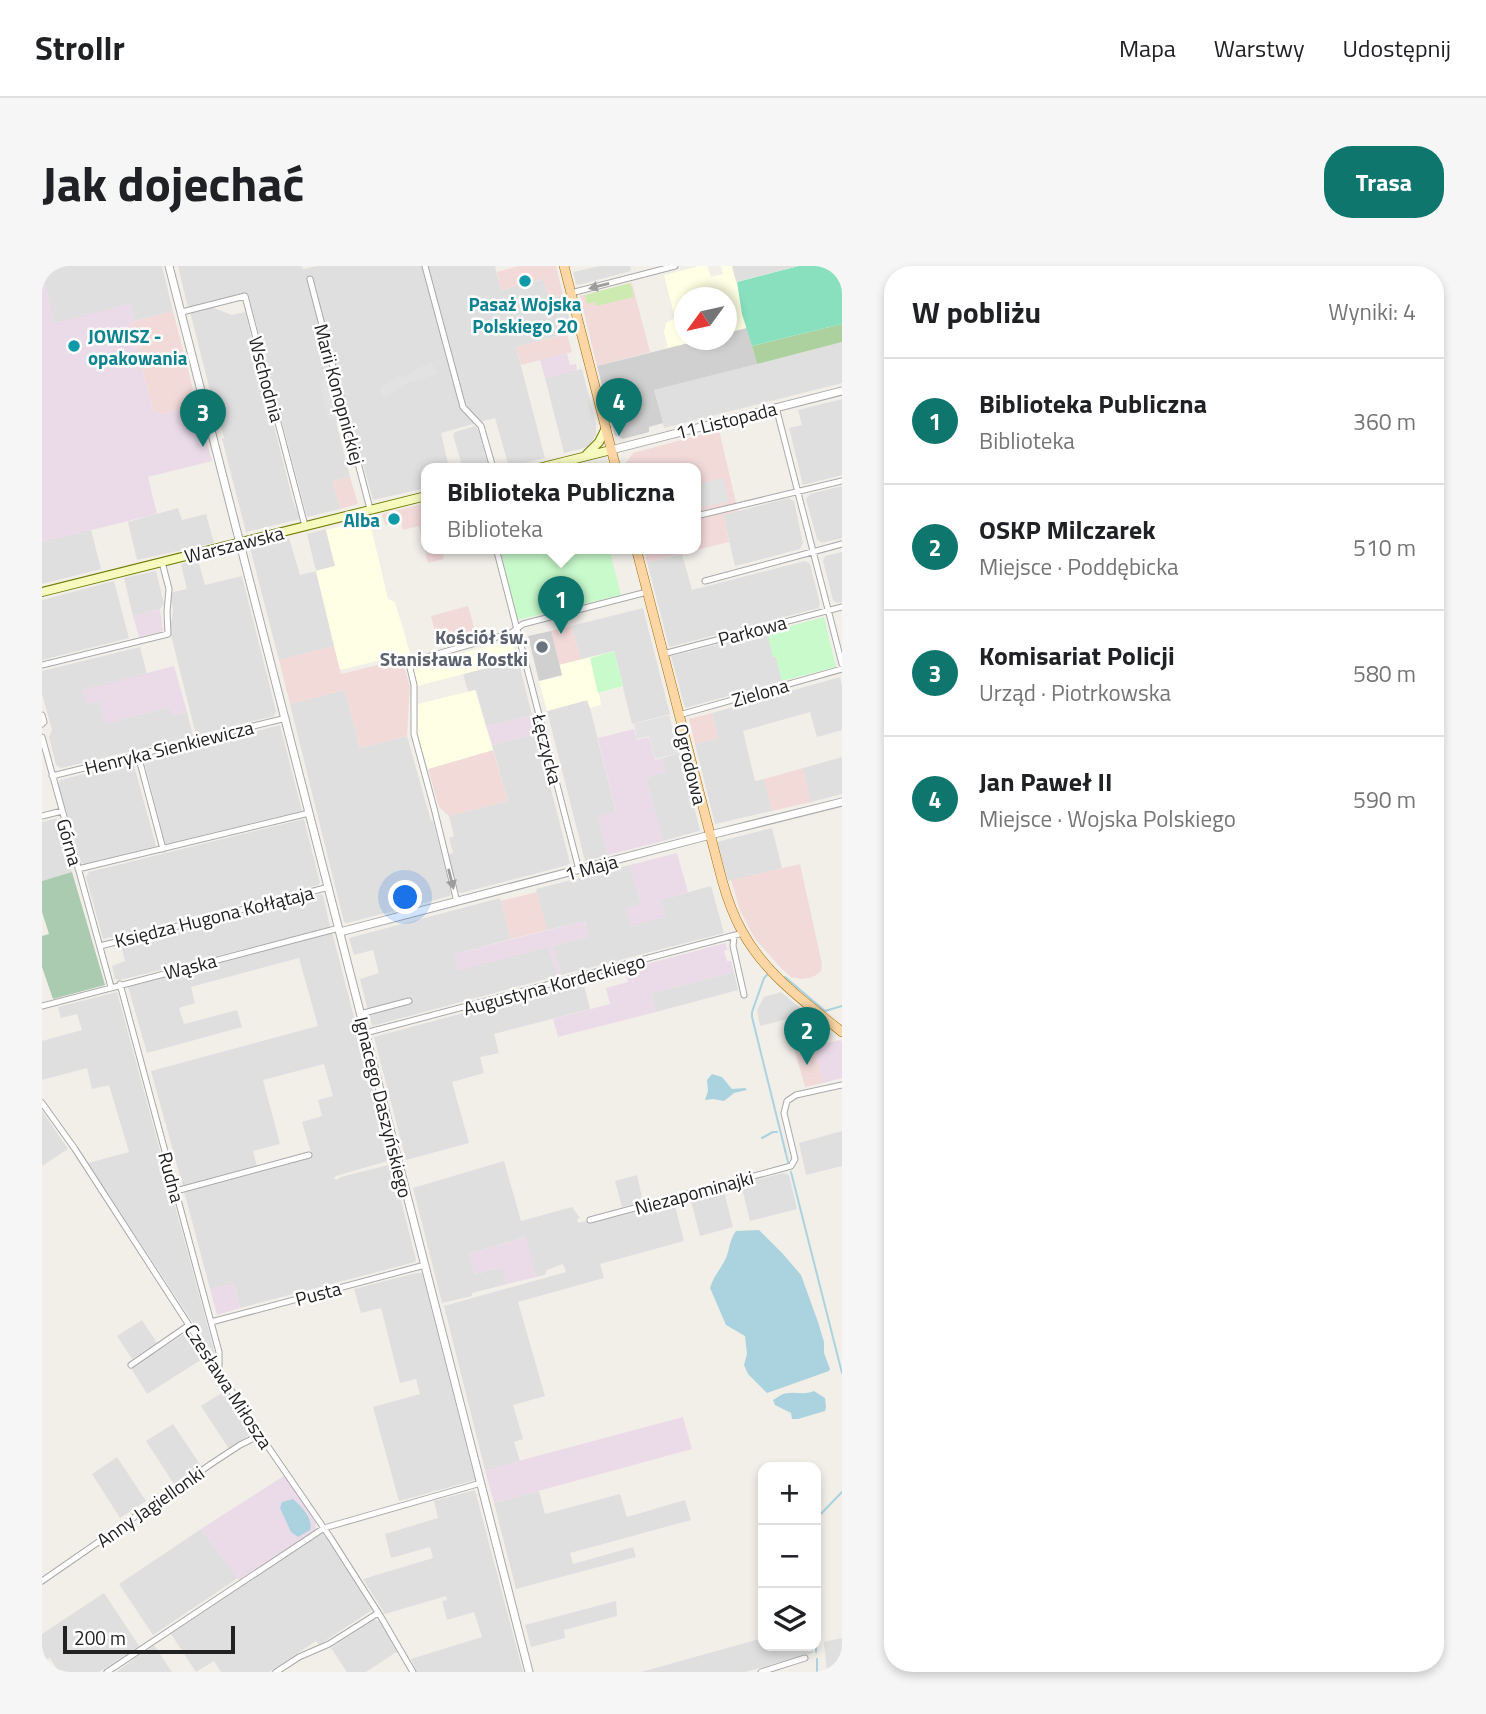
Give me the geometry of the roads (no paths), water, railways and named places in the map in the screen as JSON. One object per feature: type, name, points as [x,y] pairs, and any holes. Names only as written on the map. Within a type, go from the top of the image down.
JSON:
[{"type":"main road","points":[[564,266],[615,463]]},
{"type":"main road","points":[[585,456],[600,442],[606,428]]},
{"type":"main road","points":[[558,463],[611,450]]},
{"type":"main road","name":"Warszawska","points":[[42,592],[421,497]]},
{"type":"main road","name":"Ogrodowa","points":[[638,554],[710,835],[739,935]]},
{"type":"main road","points":[[739,935],[774,974],[842,1032]]},
{"type":"street","name":"Ignacego Daszyńskiego","points":[[169,266],[529,1672]]},
{"type":"street","points":[[425,266],[458,391],[466,411],[481,426],[492,463]]},
{"type":"street","points":[[571,293],[675,266]]},
{"type":"street","name":"Marii Konopnickiej","points":[[310,279],[370,509]]},
{"type":"street","name":"Wschodnia","points":[[181,312],[245,296],[305,526]]},
{"type":"street","name":"11 Listopada","points":[[611,450],[842,391]]},
{"type":"street","points":[[776,407],[842,667]]},
{"type":"street","points":[[701,515],[842,481]]},
{"type":"street","points":[[705,581],[842,544]]},
{"type":"street","name":"Łęczycka","points":[[498,554],[579,870]]},
{"type":"street","points":[[42,665],[168,634],[169,590],[162,562]]},
{"type":"street","points":[[457,902],[414,734],[414,685],[410,668],[412,661],[511,633],[523,624],[535,620],[647,592]]},
{"type":"street","name":"Parkowa","points":[[663,654],[842,607]]},
{"type":"street","name":"Zielona","points":[[679,715],[842,667]]},
{"type":"street","points":[[42,715],[42,723]]},
{"type":"street","name":"Henryka Sienkiewicza","points":[[52,776],[286,718]]},
{"type":"street","name":"Górna","points":[[42,737],[100,946]]},
{"type":"street","points":[[138,755],[163,849]]},
{"type":"street","name":"1 Maja","points":[[339,930],[842,802]]},
{"type":"street","points":[[42,817],[62,811]]},
{"type":"street","points":[[78,869],[309,813]]},
{"type":"street","name":"Księdza Hugona Kołłątaja","points":[[100,946],[328,887]]},
{"type":"street","name":"Wąska","points":[[42,1006],[339,930]]},
{"type":"street","name":"Ogrodowa","points":[[739,935],[733,946],[744,995]]},
{"type":"street","name":"Augustyna Kordeckiego","points":[[365,1033],[739,935]]},
{"type":"street","points":[[100,946],[111,987]]},
{"type":"street","name":"Rudna","points":[[120,984],[219,1352],[219,1371]]},
{"type":"street","points":[[360,1014],[409,1001]]},
{"type":"street","name":"Niezapominajki","points":[[590,1220],[789,1167],[795,1159],[784,1113],[787,1101],[796,1095],[842,1085]]},
{"type":"street","name":"Czesława Miłosza","points":[[42,1103],[324,1528],[413,1672]]},
{"type":"street","points":[[176,1191],[309,1155]]},
{"type":"street","name":"Pusta","points":[[211,1322],[425,1265]]},
{"type":"street","points":[[131,1365],[189,1325]]},
{"type":"street","name":"Anny Jagiellonki","points":[[42,1581],[223,1456],[260,1435]]},
{"type":"street","points":[[107,1672],[324,1528],[481,1483]]},
{"type":"street","points":[[276,1672],[299,1657],[329,1644],[378,1613]]},
{"type":"street","points":[[761,1672],[806,1658]]},
{"type":"water","points":[[712,1074],[722,1077],[732,1089],[747,1090],[734,1093],[724,1101],[705,1100],[707,1080]]},
{"type":"water","points":[[759,1230],[801,1275],[818,1322],[830,1369],[767,1393],[748,1374],[744,1365],[747,1354],[745,1336],[726,1325],[710,1288],[726,1258],[736,1231]]},
{"type":"water","points":[[814,1391],[825,1398],[825,1411],[798,1419],[792,1419],[791,1413],[775,1405],[773,1400],[784,1394]]},
{"type":"water","points":[[293,1499],[306,1513],[311,1526],[310,1530],[298,1537],[291,1532],[280,1508],[282,1502]]},
{"type":"waterway","points":[[767,975],[752,1017],[788,1162]]},
{"type":"waterway","points":[[785,977],[825,1011],[842,1006]]},
{"type":"waterway","points":[[762,1138],[777,1132]]},
{"type":"waterway","points":[[791,1172],[842,1373]]},
{"type":"waterway","points":[[821,1514],[842,1492]]},
{"type":"waterway","points":[[817,1659],[817,1672]]},
{"type":"place","name":"Pasaż Wojska Polskiego 20","points":[[525,281]]},
{"type":"place","name":"JOWISZ - opakowania","points":[[74,346]]},
{"type":"place","name":"Jan Paweł II","points":[[619,436]]},
{"type":"place","name":"Komisariat Policji","points":[[203,447]]},
{"type":"place","name":"Alba","points":[[394,519]]},
{"type":"place","name":"Biblioteka Publiczna","points":[[561,634]]},
{"type":"place","name":"Kościół św. Stanisława Kostki","points":[[542,647]]},
{"type":"place","name":"OSKP Milczarek","points":[[807,1065]]}]
